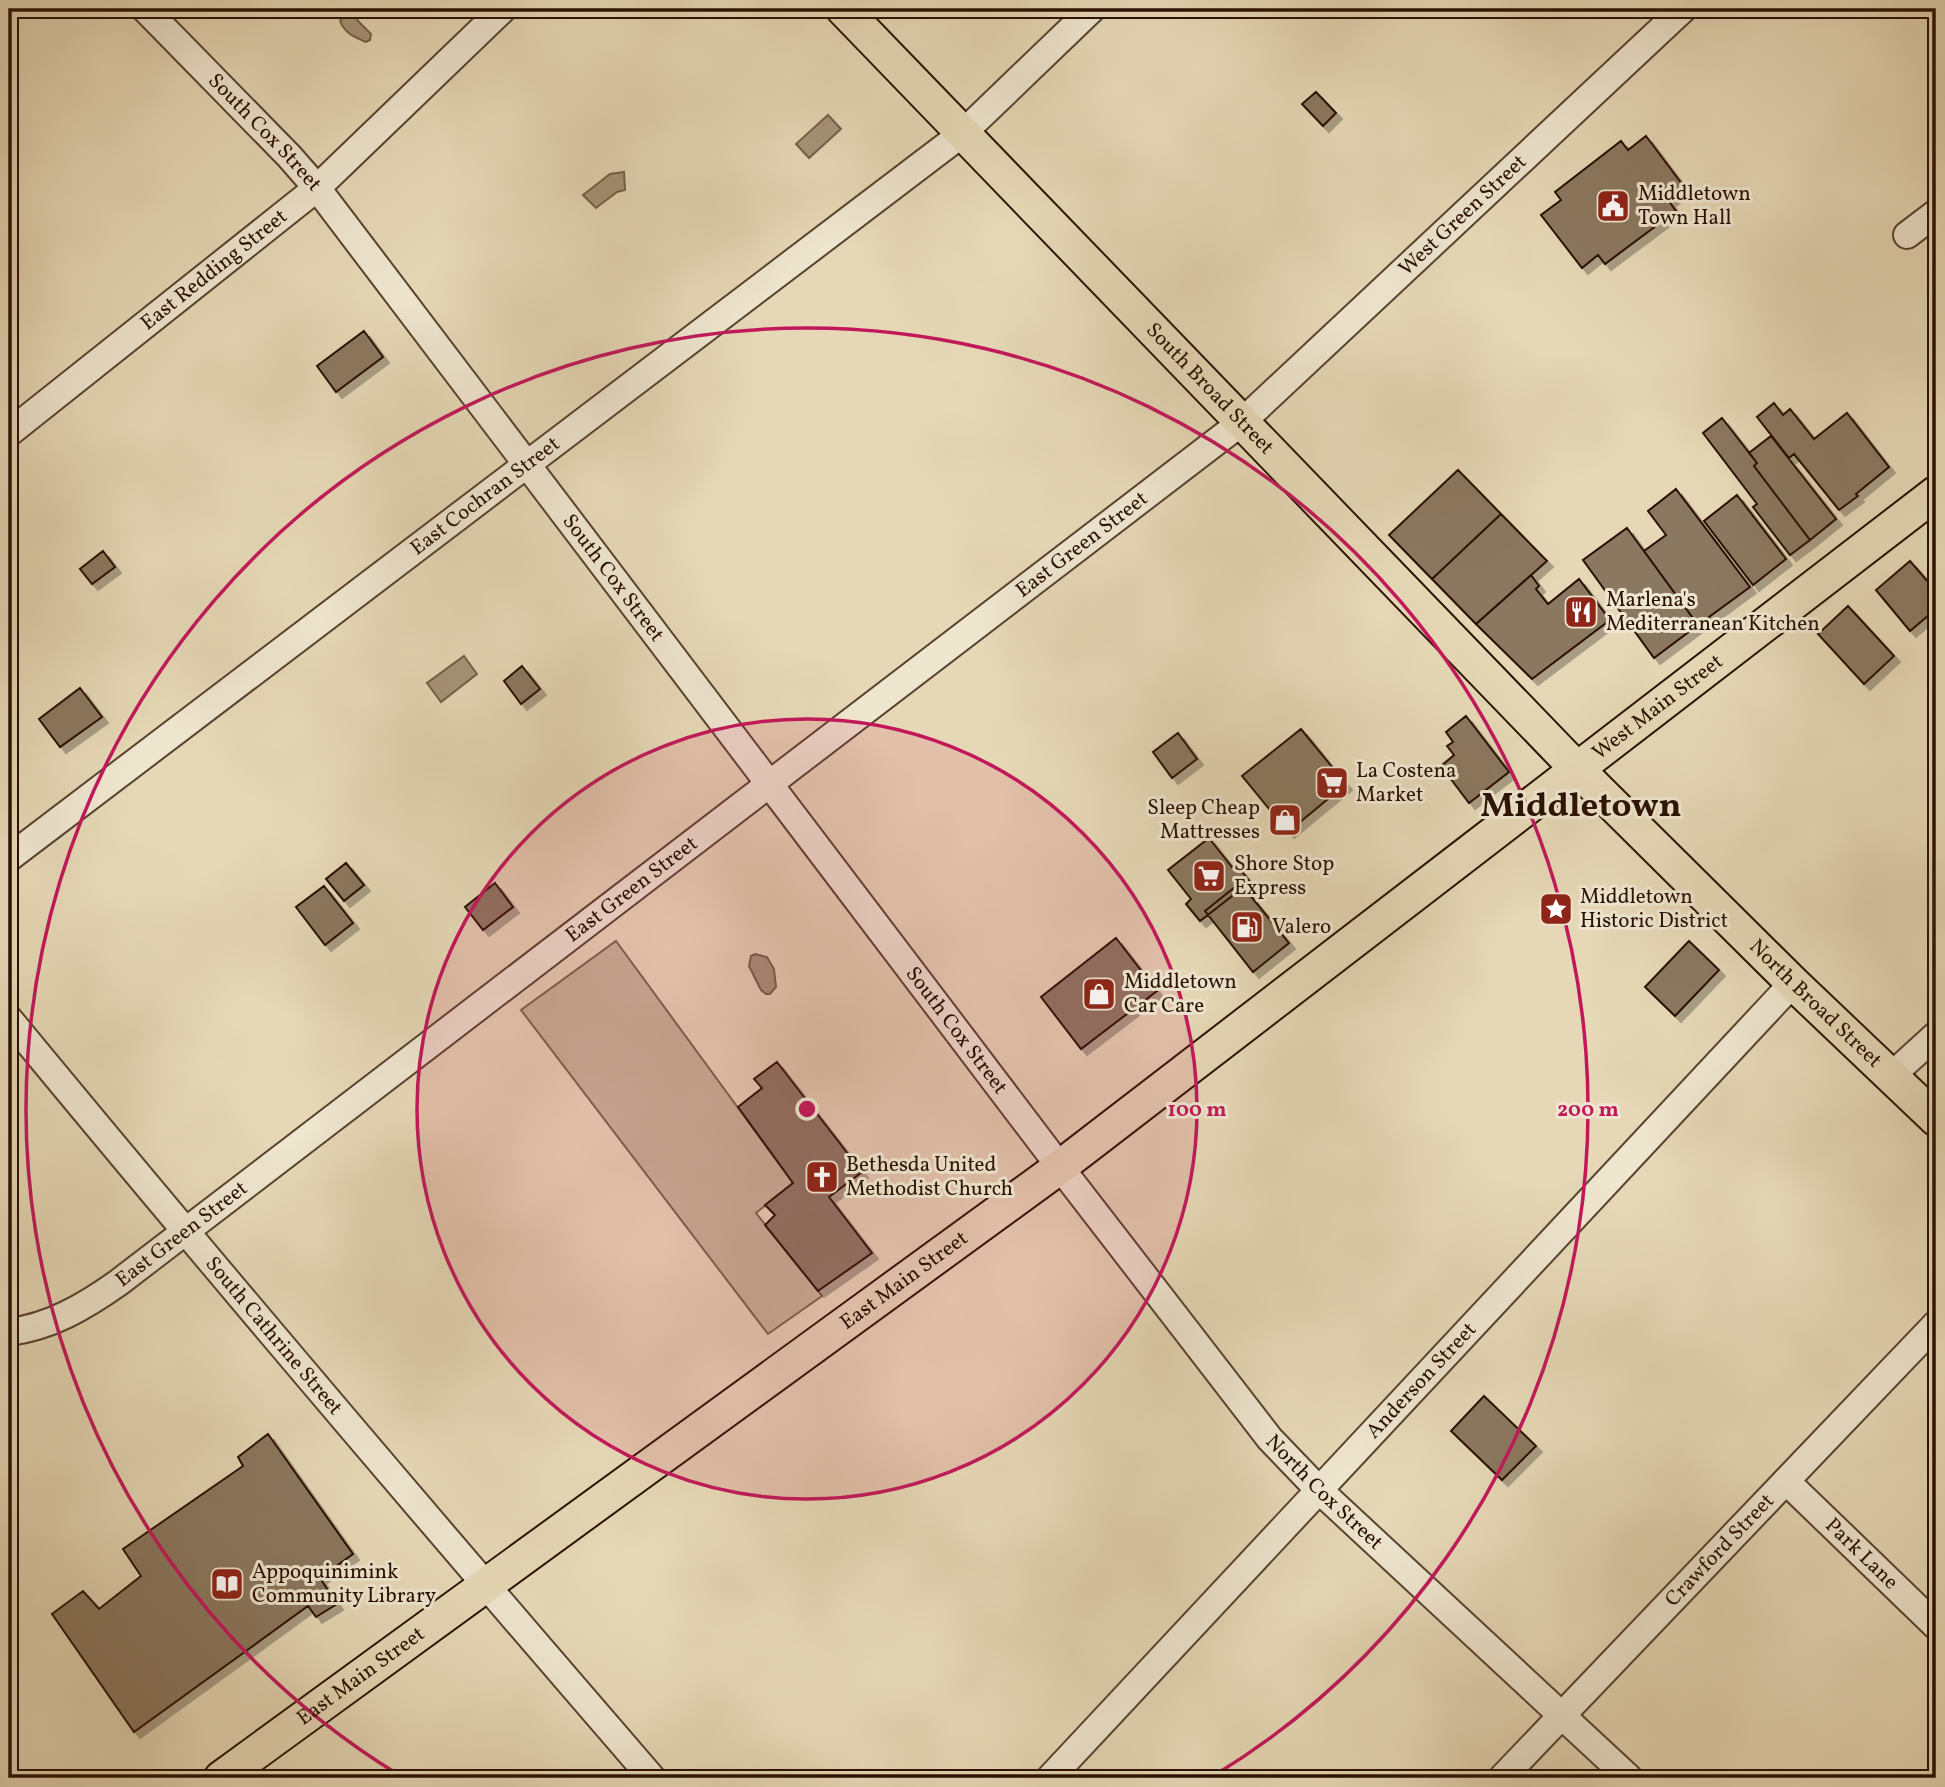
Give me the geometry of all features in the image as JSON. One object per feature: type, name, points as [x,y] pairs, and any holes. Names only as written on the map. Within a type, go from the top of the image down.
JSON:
[{"type":"main road","name":"South Broad Street","points":[[843,9],[1577,769]]},
{"type":"main road","name":"West Main Street","points":[[1577,769],[1936,492]]},
{"type":"main road","name":"North Broad Street","points":[[1577,769],[1793,984],[1936,1119]]},
{"type":"main road","name":"East Main Street","points":[[221,1778],[1060,1167],[1577,769]]},
{"type":"street","name":"South Cox Street","points":[[145,9],[317,188],[1060,1167]]},
{"type":"street","name":"East Redding Street","points":[[9,433],[317,188],[503,9]]},
{"type":"street","name":"East Cochran Street","points":[[9,858],[963,133],[1092,9]]},
{"type":"street","name":"West Green Street","points":[[1242,422],[1683,9]]},
{"type":"street","points":[[1907,235],[1936,214]]},
{"type":"street","name":"East Green Street","points":[[9,1332],[30,1329],[87,1305],[1242,422]]},
{"type":"street","name":"Anderson Street","points":[[1050,1778],[1793,984]]},
{"type":"street","name":"South Cathrine Street","points":[[9,1019],[485,1587],[652,1778]]},
{"type":"street","points":[[1891,1076],[1936,1035]]},
{"type":"street","name":"North Cox Street","points":[[1060,1167],[1270,1439],[1319,1490],[1629,1778]]},
{"type":"street","name":"Crawford Street","points":[[1502,1778],[1936,1324]]},
{"type":"street","name":"Park Lane","points":[[1786,1481],[1936,1626]]},
{"type":"shaded area","points":[[347,10],[351,10],[371,34],[370,40],[366,42],[345,29],[340,21]]},
{"type":"shaded area","points":[[828,115],[841,129],[809,158],[796,144]]},
{"type":"shaded area","points":[[624,172],[625,190],[617,192],[596,208],[583,195],[610,174]]},
{"type":"shaded area","points":[[464,656],[477,674],[441,702],[427,683]]},
{"type":"shaded area","points":[[616,941],[793,1183],[756,1213],[822,1296],[768,1334],[521,1010]]},
{"type":"shaded area","points":[[755,954],[767,957],[774,969],[776,987],[770,994],[761,990],[749,966],[751,956]]},
{"type":"building","points":[[1316,92],[1336,113],[1323,126],[1302,104]]},
{"type":"building","name":"Middletown Town Hall","points":[[1646,136],[1685,188],[1669,201],[1676,211],[1605,264],[1598,255],[1582,268],[1541,215],[1561,200],[1555,192],[1621,141],[1628,150]]},
{"type":"building","points":[[364,331],[383,357],[336,392],[317,366]]},
{"type":"building","points":[[1774,403],[1783,415],[1790,409],[1814,439],[1847,413],[1889,467],[1839,510],[1794,454],[1789,458],[1757,417]]},
{"type":"building","points":[[1722,418],[1757,463],[1754,466],[1810,540],[1790,555],[1753,507],[1757,504],[1703,433]]},
{"type":"building","points":[[1771,436],[1836,519],[1810,540],[1754,466],[1757,463],[1749,453]]},
{"type":"building","points":[[1458,470],[1501,514],[1432,579],[1389,535]]},
{"type":"building","points":[[1676,489],[1750,587],[1698,625],[1644,551],[1666,535],[1648,511]]},
{"type":"building","points":[[1737,495],[1786,559],[1753,585],[1704,521]]},
{"type":"building","points":[[1501,514],[1547,561],[1476,624],[1432,579]]},
{"type":"building","points":[[1627,528],[1698,625],[1654,658],[1583,560]]},
{"type":"building","points":[[103,551],[115,567],[92,584],[80,569]]},
{"type":"building","points":[[1910,561],[1936,591],[1936,609],[1910,631],[1876,590]]},
{"type":"building","points":[[1531,575],[1539,586],[1536,589],[1548,604],[1579,579],[1610,620],[1532,679],[1476,624]]},
{"type":"building","points":[[1848,606],[1894,656],[1864,684],[1818,634]]},
{"type":"building","points":[[522,666],[540,689],[521,704],[504,681]]},
{"type":"building","points":[[80,688],[102,717],[60,747],[39,719]]},
{"type":"building","points":[[1466,716],[1509,772],[1469,803],[1441,766],[1454,755],[1447,746],[1453,742],[1446,732]]},
{"type":"building","points":[[1301,729],[1346,784],[1288,832],[1242,776]]},
{"type":"building","points":[[1178,733],[1197,759],[1172,778],[1153,752]]},
{"type":"building","name":"Shore Stop Express","points":[[1209,838],[1232,867],[1236,864],[1250,882],[1200,921],[1186,904],[1191,899],[1168,870]]},
{"type":"building","points":[[346,863],[364,885],[344,901],[326,879]]},
{"type":"building","points":[[495,883],[513,907],[483,930],[465,907]]},
{"type":"building","name":"Valero","points":[[1240,883],[1289,943],[1253,972],[1205,911]]},
{"type":"building","points":[[324,886],[353,923],[325,945],[296,907]]},
{"type":"building","name":"Middletown Car Care","points":[[1116,938],[1157,991],[1081,1049],[1041,997]]},
{"type":"building","points":[[1689,941],[1719,970],[1675,1016],[1645,987]]},
{"type":"building","name":"Bethesda United Methodist Church","points":[[777,1062],[862,1172],[829,1197],[872,1253],[818,1291],[765,1225],[775,1215],[765,1205],[793,1183],[738,1107],[762,1088],[754,1079]]},
{"type":"building","points":[[1484,1396],[1536,1446],[1502,1480],[1451,1431]]},
{"type":"building","name":"Appoquinimink Community Library","points":[[268,1434],[353,1554],[320,1578],[337,1604],[316,1617],[308,1606],[134,1732],[52,1614],[83,1591],[99,1609],[141,1576],[123,1549],[243,1466],[238,1457]]},
{"type":"place","name":"Middletown Town Hall","points":[[1613,206]]},
{"type":"place","name":"Marlena's Mediterranean Kitchen","points":[[1581,612]]},
{"type":"place","name":"La Costena Market","points":[[1332,783]]},
{"type":"place","name":"Sleep Cheap Mattresses","points":[[1285,820]]},
{"type":"place","name":"Shore Stop Express","points":[[1209,876]]},
{"type":"place","name":"Middletown Historic District","points":[[1556,909]]},
{"type":"place","name":"Valero","points":[[1247,927]]},
{"type":"place","name":"Middletown Car Care","points":[[1099,994]]},
{"type":"place","name":"Bethesda United Methodist Church","points":[[822,1177]]},
{"type":"place","name":"Appoquinimink Community Library","points":[[227,1584]]},
{"type":"district","name":"Middletown","points":[[1581,807]]}]
